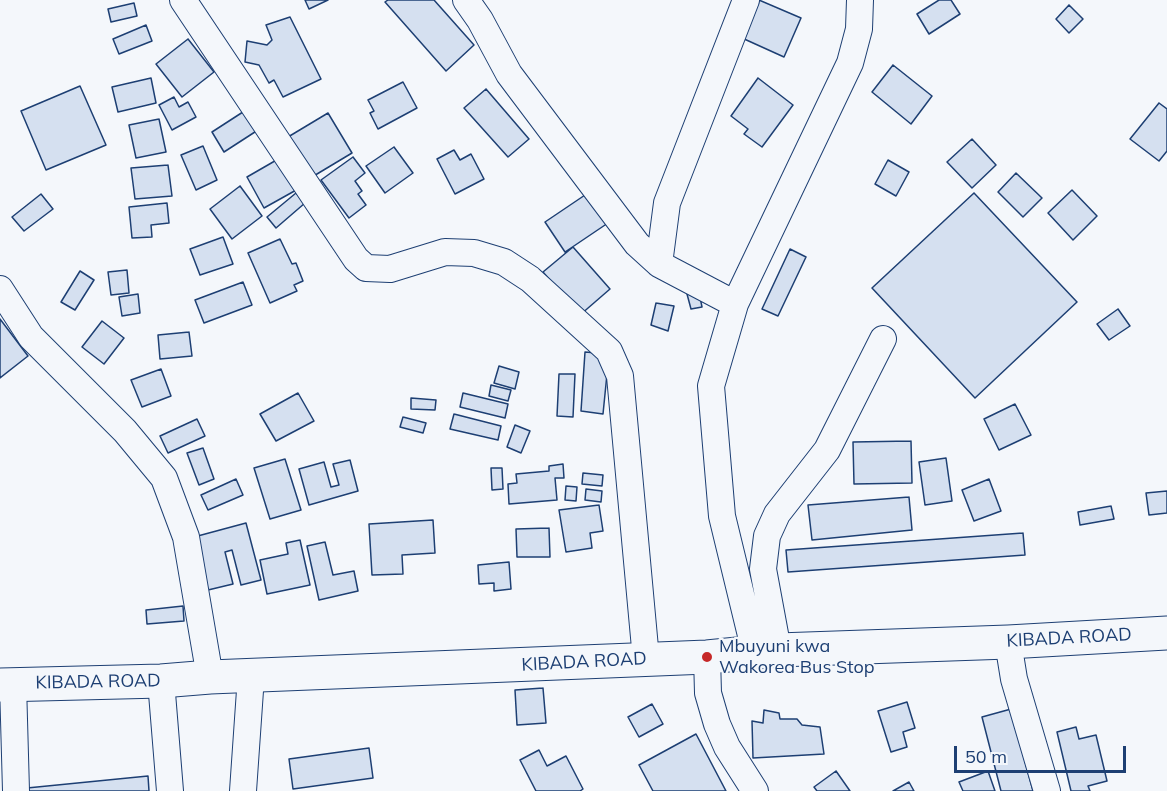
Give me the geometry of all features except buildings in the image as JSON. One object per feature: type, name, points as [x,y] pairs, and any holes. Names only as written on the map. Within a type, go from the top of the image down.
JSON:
[{"type":"main road","name":"KIBADA ROAD","points":[[6,684],[161,681],[210,677],[707,657],[767,651],[1008,642],[1167,633]]},
{"type":"street","points":[[183,0],[356,259],[366,268],[390,269],[445,252],[474,253],[504,262],[530,279],[609,351],[620,376],[646,659]]},
{"type":"street","points":[[466,0],[480,20],[508,74],[637,244],[660,264],[735,304]]},
{"type":"street","points":[[660,264],[667,203],[746,0]]},
{"type":"street","points":[[767,651],[722,516],[711,386],[735,304],[850,63],[860,29],[860,0]]},
{"type":"street","points":[[0,289],[31,337],[125,431],[164,478],[186,537],[210,677]]},
{"type":"street","points":[[767,651],[763,568],[767,536],[777,514],[827,450],[883,339]]},
{"type":"street","points":[[1008,642],[1014,679],[1047,791]]},
{"type":"street","points":[[707,657],[708,693],[717,724],[748,788]]},
{"type":"street","points":[[243,791],[251,676]]},
{"type":"street","points":[[161,681],[170,791]]},
{"type":"street","points":[[6,684],[16,791]]},
{"type":"place","name":"Mbuyuni kwa Wakorea Bus Stop","points":[[707,657]]}]
